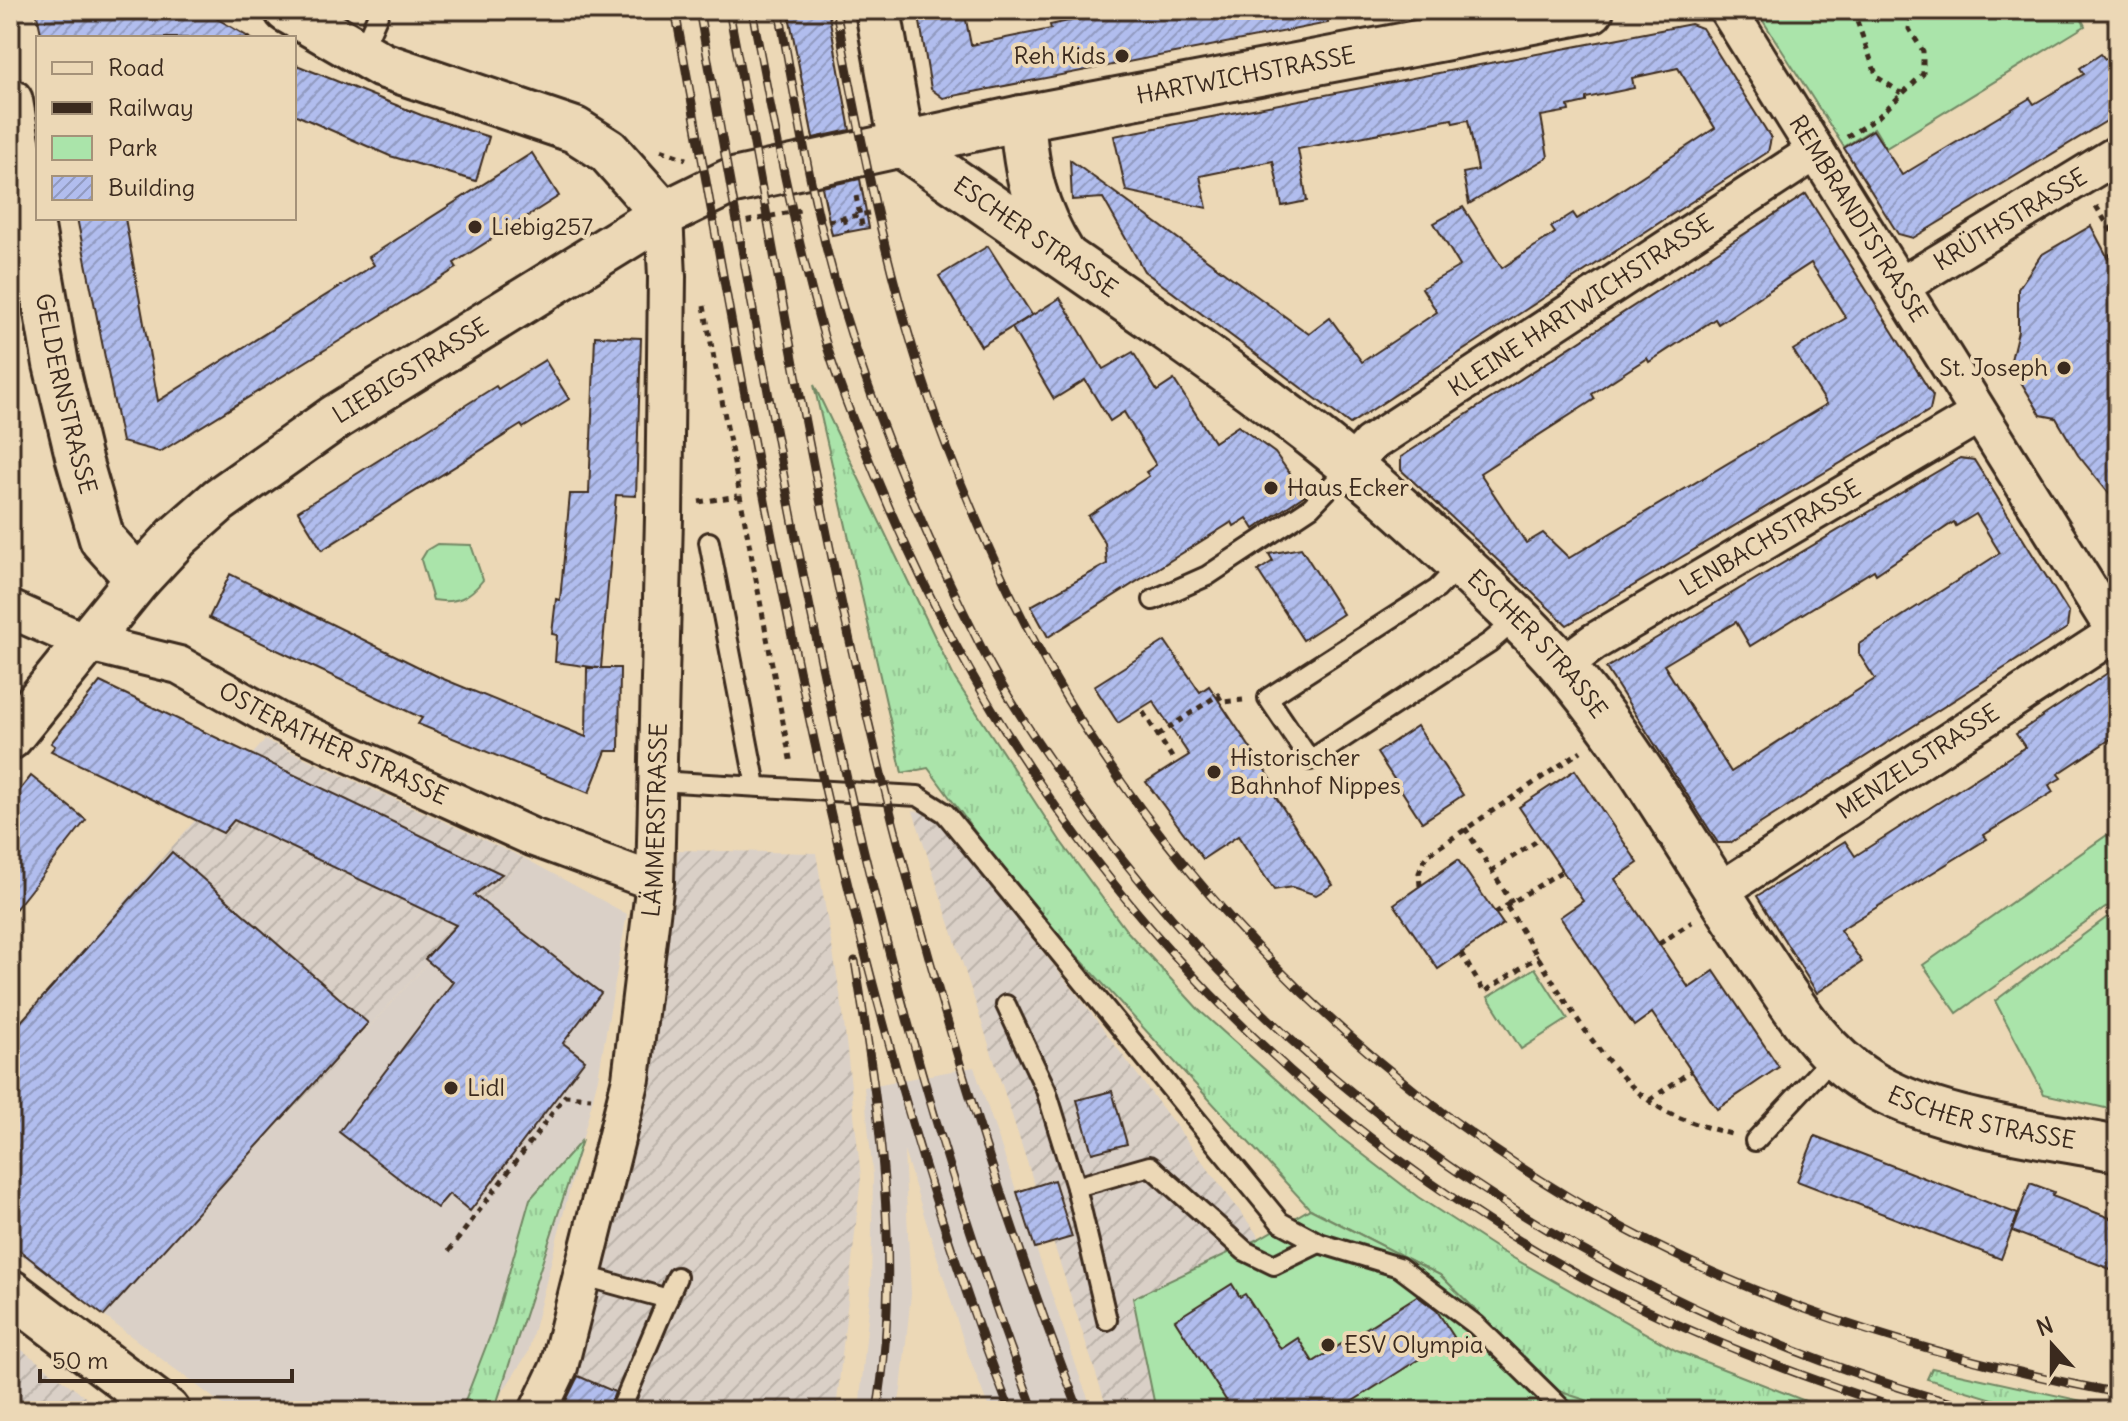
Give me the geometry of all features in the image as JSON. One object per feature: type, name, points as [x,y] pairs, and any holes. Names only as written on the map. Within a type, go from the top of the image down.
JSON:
[{"type":"street","points":[[287,10],[382,65],[575,130],[608,151],[664,214]]},
{"type":"street","points":[[878,10],[902,145]]},
{"type":"street","name":"HARTWICHSTRASSE","points":[[902,145],[1482,21],[1591,10]]},
{"type":"street","name":"REMBRANDTSTRASSE","points":[[1728,10],[1978,415],[2117,632]]},
{"type":"street","name":"GELDERNSTRASSE","points":[[10,101],[56,364],[78,456],[102,539],[138,579]]},
{"type":"street","points":[[1022,118],[1033,195],[1043,223],[1067,260]]},
{"type":"street","name":"LIEBIGSTRASSE","points":[[10,737],[85,642],[177,537],[219,500],[336,417],[664,214],[729,182],[902,145]]},
{"type":"street","name":"ESCHER STRASSE","points":[[902,145],[1284,413],[1350,466],[1518,618],[1564,664],[1612,730],[1803,1020],[1834,1056],[1868,1082],[1907,1100],[1960,1117],[2118,1149]]},
{"type":"street","name":"KLEINE HARTWICHSTRASSE","points":[[1350,466],[1370,444],[1818,153]]},
{"type":"street","name":"KRÜTHSTRASSE","points":[[1901,286],[2114,166]]},
{"type":"street","name":"LÄMMERSTRASSE","points":[[538,1411],[559,1367],[631,1079],[655,882],[664,517],[667,277],[664,214]]},
{"type":"street","name":"LENBACHSTRASSE","points":[[1564,664],[1594,642],[1978,415]]},
{"type":"street","name":"OSTERATHER STRASSE","points":[[10,609],[85,642],[179,665],[278,721],[532,837],[655,882]]},
{"type":"street","name":"MENZELSTRASSE","points":[[1717,893],[2117,632]]},
{"type":"street","points":[[10,1292],[167,1411]]},
{"type":"lane","points":[[361,53],[380,10]]},
{"type":"lane","points":[[1153,600],[1207,576],[1311,507],[1350,466]]},
{"type":"lane","points":[[709,542],[756,786]]},
{"type":"lane","points":[[1460,565],[1437,589],[1268,698],[1310,760],[1490,642],[1518,618]]},
{"type":"lane","points":[[657,781],[918,796],[945,813],[1280,1222],[1319,1243],[1399,1267],[1476,1325],[1564,1411]]},
{"type":"lane","points":[[1006,1005],[1046,1090],[1076,1187],[1107,1320]]},
{"type":"lane","points":[[1755,1141],[1834,1056]]},
{"type":"lane","points":[[1076,1187],[1150,1166],[1245,1251],[1274,1265],[1319,1243]]},
{"type":"lane","points":[[581,1275],[668,1299]]},
{"type":"lane","points":[[620,1411],[677,1277]]},
{"type":"path","points":[[1853,10],[1877,77],[1901,93]]},
{"type":"path","points":[[1818,153],[1878,117],[1923,74],[1923,51],[1909,29],[1912,10]]},
{"type":"path","points":[[843,199],[871,192]]},
{"type":"path","points":[[856,196],[863,230]]},
{"type":"path","points":[[726,227],[802,209]]},
{"type":"path","points":[[828,221],[869,213]]},
{"type":"path","points":[[844,218],[847,232]]},
{"type":"path","points":[[2106,258],[2118,251]]},
{"type":"path","points":[[703,299],[795,787]]},
{"type":"path","points":[[1158,735],[1218,695],[1222,702],[1268,698]]},
{"type":"path","points":[[1143,712],[1173,759]]},
{"type":"path","points":[[1420,886],[1419,873],[1426,856],[1612,730]]},
{"type":"path","points":[[1465,828],[1539,956],[1599,1048],[1650,1100],[1697,1124],[1755,1141]]},
{"type":"path","points":[[1491,871],[1540,839]]},
{"type":"path","points":[[1495,913],[1562,871]]},
{"type":"path","points":[[1461,953],[1484,992],[1539,956]]},
{"type":"path","points":[[1650,1100],[1691,1071]]},
{"type":"path","points":[[449,1251],[565,1096],[590,1098]]},
{"type":"shaded area","points":[[265,740],[524,858],[104,1316],[10,1247],[10,1033]]},
{"type":"shaded area","points":[[913,811],[932,813],[1079,997],[1260,1238],[1133,1298],[1156,1411],[1108,1411]]},
{"type":"shaded area","points":[[678,850],[816,853],[842,1005],[861,1177],[836,1411],[558,1411],[606,1265],[650,1087]]},
{"type":"shaded area","points":[[524,858],[627,914],[598,1078],[528,1353],[490,1411],[231,1411],[104,1316]]},
{"type":"shaded area","points":[[974,1067],[1093,1411],[990,1411],[966,1349],[904,1151],[911,1294],[901,1390],[897,1411],[859,1411],[871,1287],[873,1176],[864,1087]]},
{"type":"shaded area","points":[[10,1341],[80,1393],[104,1411],[10,1411]]},
{"type":"green space","points":[[1756,10],[2077,10],[2085,26],[1886,148],[1874,128],[1844,147]]},
{"type":"green space","points":[[814,385],[955,679],[1061,842],[1126,930],[1199,1010],[1339,1136],[1418,1197],[1501,1251],[1677,1351],[1831,1411],[1606,1411],[1559,1391],[1440,1275],[1310,1209],[1024,898],[928,768],[902,773]]},
{"type":"green space","points":[[437,544],[471,545],[483,580],[473,591],[449,601],[433,600],[421,560],[427,550]]},
{"type":"green space","points":[[2107,835],[2118,852],[2118,899],[1957,1013],[1923,965]]},
{"type":"green space","points":[[2118,909],[2118,1111],[2044,1094],[1995,1001]]},
{"type":"green space","points":[[1535,968],[1568,1019],[1521,1049],[1488,997]]},
{"type":"green space","points":[[582,1140],[494,1411],[461,1411],[493,1328],[530,1199]]},
{"type":"green space","name":"ESV Olympia","points":[[1310,1209],[1440,1275],[1558,1391],[1619,1411],[1156,1411],[1133,1298],[1260,1238]]},
{"type":"green space","points":[[1932,1368],[2118,1411],[2032,1411],[1927,1379]]},
{"type":"building","points":[[36,10],[202,10],[247,36],[42,36]]},
{"type":"building","points":[[788,10],[828,10],[850,130],[813,138]]},
{"type":"building","points":[[918,10],[964,10],[971,45],[1051,29],[1050,25],[1120,10],[1327,10],[1328,23],[943,98],[931,89]]},
{"type":"building","points":[[1691,24],[1702,28],[1771,138],[1768,152],[1350,424],[1144,271],[1103,198],[1072,200],[1070,160],[1309,334],[1330,318],[1362,362],[1437,312],[1422,288],[1460,266],[1434,223],[1463,207],[1502,268],[1555,233],[1551,227],[1573,213],[1577,219],[1715,128],[1678,68],[1632,78],[1634,88],[1586,98],[1586,102],[1568,106],[1569,111],[1541,116],[1548,157],[1469,204],[1463,173],[1478,170],[1468,120],[1453,123],[1452,119],[1298,149],[1307,201],[1282,206],[1273,161],[1200,176],[1207,208],[1126,191],[1114,136]]},
{"type":"building","points":[[2118,51],[2118,114],[1913,238],[1898,234],[1844,148],[1873,130],[1902,175],[2030,98],[2034,104],[2084,74],[2080,68],[2101,54],[2105,59]]},
{"type":"building","points":[[296,65],[421,115],[489,137],[476,181],[390,156],[296,115]]},
{"type":"building","points":[[532,153],[559,196],[454,263],[457,268],[160,452],[122,442],[77,220],[125,220],[158,401],[374,265],[369,257]]},
{"type":"building","points":[[860,179],[869,228],[832,235],[822,187]]},
{"type":"building","points":[[1806,194],[1933,396],[1930,410],[1567,625],[1401,470],[1401,457]],"holes":[[[1811,263],[1846,318],[1793,350],[1827,404],[1569,558],[1543,533],[1526,543],[1480,473],[1595,399],[1592,394],[1647,358],[1649,362],[1715,319],[1718,324]]]},
{"type":"building","name":"St. Joseph","points":[[2091,226],[2118,277],[2118,505],[2078,455],[2056,418],[2041,415],[2010,364],[2018,331],[2018,289],[2041,255]]},
{"type":"building","points":[[988,246],[1032,315],[981,346],[939,276]]},
{"type":"building","points":[[1060,298],[1103,369],[1133,352],[1157,391],[1174,380],[1214,442],[1238,426],[1275,453],[1305,495],[1254,529],[1247,518],[1234,526],[1232,522],[1048,637],[1031,606],[1107,564],[1105,543],[1088,516],[1149,476],[1146,472],[1156,465],[1124,412],[1110,421],[1085,380],[1054,399],[1012,328]]},
{"type":"building","points":[[595,336],[641,338],[636,496],[616,495],[601,668],[620,668],[619,751],[606,751],[589,793],[418,724],[422,718],[209,618],[230,574],[441,678],[586,737],[587,668],[599,668],[555,662],[557,635],[552,634],[556,599],[560,600],[570,494],[589,494]]},
{"type":"building","points":[[545,360],[569,399],[523,428],[521,425],[322,550],[298,511],[496,386],[498,389]]},
{"type":"building","points":[[1960,458],[1974,460],[2069,613],[2067,628],[1730,843],[1718,843],[1606,668]],"holes":[[[1976,514],[2000,553],[1859,644],[1859,654],[1875,679],[1731,772],[1664,665],[1736,622],[1750,646],[1874,570],[1876,574],[1954,522],[1956,526]]]},
{"type":"building","points":[[1301,548],[1343,614],[1303,640],[1258,571],[1273,561],[1269,554]]},
{"type":"building","points":[[1165,641],[1200,692],[1209,686],[1273,782],[1268,785],[1333,885],[1316,895],[1292,887],[1274,890],[1238,836],[1203,859],[1146,782],[1189,755],[1153,701],[1118,723],[1094,686]]},
{"type":"building","points":[[2118,666],[2118,734],[2058,774],[2061,778],[2049,785],[2053,792],[1984,835],[1987,839],[1840,930],[1862,962],[1817,993],[1757,896],[1845,841],[1855,856],[2025,747],[2016,734]]},
{"type":"building","points":[[100,682],[502,874],[474,895],[601,993],[563,1043],[585,1060],[470,1211],[449,1194],[437,1208],[339,1132],[453,982],[425,959],[456,925],[234,820],[223,833],[51,751],[55,746],[51,743]]},
{"type":"building","points":[[1417,726],[1463,795],[1422,822],[1377,753]]},
{"type":"building","points":[[1575,770],[1638,863],[1615,879],[1689,988],[1714,971],[1779,1067],[1717,1109],[1652,1013],[1634,1026],[1560,917],[1583,901],[1519,807]]},
{"type":"building","points":[[31,776],[86,820],[10,916],[10,802]]},
{"type":"building","points":[[172,852],[368,1023],[104,1316],[10,1243],[10,1034]]},
{"type":"building","points":[[1458,860],[1503,924],[1438,969],[1394,904]]},
{"type":"building","points":[[1112,1091],[1127,1144],[1092,1153],[1077,1100]]},
{"type":"building","points":[[1815,1136],[2018,1214],[2001,1259],[1797,1181]]},
{"type":"building","points":[[1054,1180],[1072,1237],[1035,1248],[1017,1192]]},
{"type":"building","points":[[2030,1183],[2054,1192],[2052,1196],[2118,1221],[2118,1272],[2012,1231]]},
{"type":"building","points":[[1232,1284],[1240,1297],[1245,1294],[1281,1349],[1298,1338],[1313,1362],[1417,1296],[1437,1311],[1454,1337],[1337,1411],[1233,1411],[1175,1320]]},
{"type":"building","points":[[578,1376],[615,1392],[608,1411],[561,1411]]},
{"type":"railway","points":[[675,10],[773,542],[850,895],[896,1069],[949,1241],[1010,1411]]},
{"type":"railway","points":[[699,10],[797,543],[874,894],[920,1068],[973,1240],[1034,1411]]},
{"type":"railway","points":[[729,10],[827,535],[891,813],[917,915],[976,1116],[1008,1215],[1079,1411]]},
{"type":"railway","points":[[752,10],[785,176],[814,299],[847,406],[891,512],[949,633],[1017,748],[1092,856],[1176,958],[1269,1051],[1369,1137],[1477,1214],[1593,1283],[1707,1338],[1906,1411]]},
{"type":"railway","points":[[779,10],[812,185],[839,295],[873,398],[912,500],[957,599],[1014,705],[1076,797],[1162,907],[1258,1009],[1362,1101],[1474,1183],[1593,1256],[1717,1318],[1847,1370],[1981,1411]]},
{"type":"railway","points":[[836,10],[895,285],[927,392],[975,517],[1008,590],[1064,695],[1148,818],[1218,904],[1295,985],[1378,1060],[1466,1129],[1558,1191],[1655,1245],[1755,1290],[1844,1323],[1980,1362],[2118,1393]]},
{"type":"railway","points":[[855,961],[879,1129],[887,1242],[884,1355],[877,1411]]},
{"type":"place","name":"Reh Kids","points":[[1122,56]]},
{"type":"place","name":"Liebig257","points":[[475,227]]},
{"type":"place","name":"St. Joseph","points":[[2064,368]]},
{"type":"place","name":"Haus Ecker","points":[[1271,488]]},
{"type":"place","name":"Historischer Bahnhof Nippes","points":[[1214,772]]},
{"type":"place","name":"Lidl","points":[[451,1088]]},
{"type":"place","name":"ESV Olympia","points":[[1328,1345]]}]
